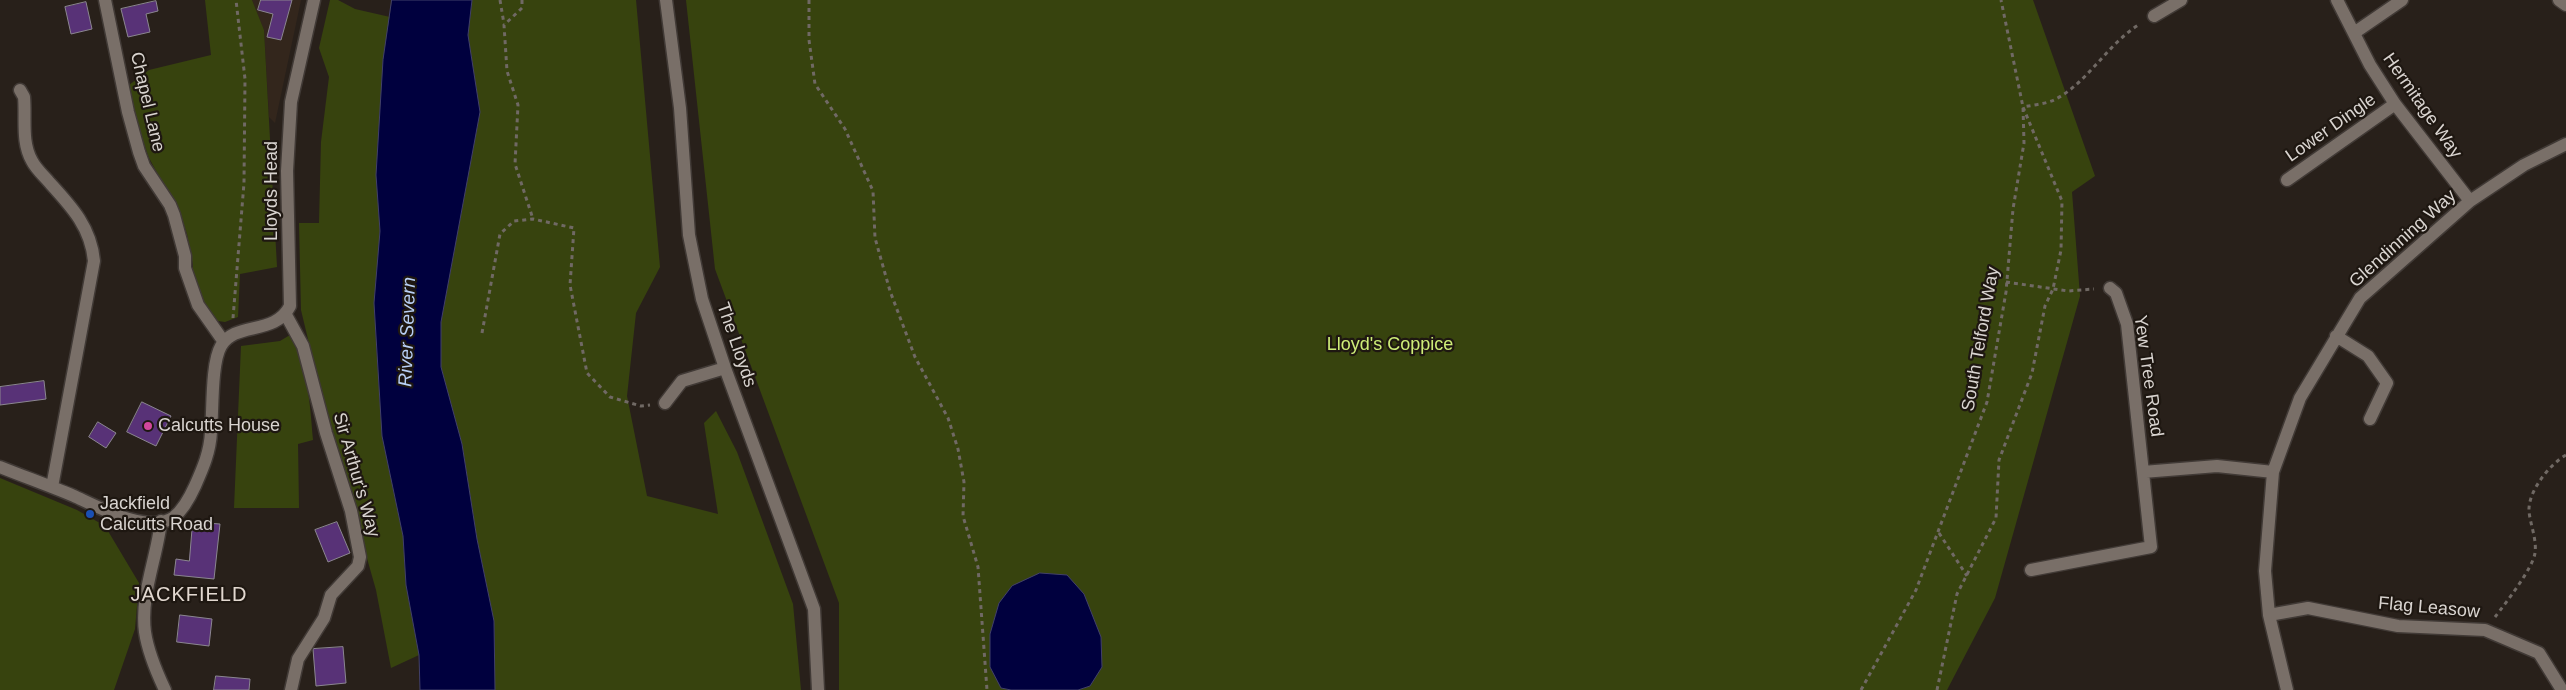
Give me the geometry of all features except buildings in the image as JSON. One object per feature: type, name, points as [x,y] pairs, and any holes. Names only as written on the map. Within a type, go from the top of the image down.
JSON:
[{"type":"street","name":"Chapel Lane","points":[[105,0],[128,112],[144,166],[174,215],[185,256],[185,268],[198,305],[228,339]]},
{"type":"street","name":"Lloyds Head","points":[[286,315],[290,306],[287,171],[291,102],[314,0]]},
{"type":"street","name":"The Lloyds","points":[[666,0],[680,108],[689,235],[702,299],[725,368],[814,610],[818,690]]},
{"type":"street","points":[[2154,16],[2181,0]]},
{"type":"street","name":"Hermitage Way","points":[[2337,0],[2370,65],[2395,104],[2470,201]]},
{"type":"street","points":[[2354,33],[2402,0]]},
{"type":"street","points":[[2559,0],[2566,6]]},
{"type":"street","points":[[20,90],[24,97],[27,152],[33,164],[75,210],[86,228],[93,246],[94,261],[52,487]]},
{"type":"street","name":"Lower Dingle","points":[[2287,180],[2395,104]]},
{"type":"street","name":"Glendinning Way","points":[[2287,690],[2270,615],[2265,571],[2273,472],[2300,398],[2360,298],[2470,201],[2524,165],[2566,144]]},
{"type":"street","name":"Yew Tree Road","points":[[2032,570],[2151,547],[2127,324],[2116,293],[2110,288]]},
{"type":"street","points":[[0,467],[123,517],[145,523],[173,517],[189,500],[207,459],[211,436],[218,355],[228,339],[269,325],[286,315]]},
{"type":"street","name":"Sir Arthur's Way","points":[[286,315],[303,346],[326,434],[351,512],[360,557],[358,566],[338,584],[331,595],[324,618],[298,659],[290,690]]},
{"type":"street","points":[[2336,336],[2368,356],[2388,383],[2370,419]]},
{"type":"street","points":[[665,402],[682,381],[725,368]]},
{"type":"street","points":[[2143,472],[2217,466],[2273,472]]},
{"type":"street","points":[[161,521],[158,548],[147,589],[145,631],[154,665],[164,690]]},
{"type":"street","name":"Flag Leasow","points":[[2270,615],[2308,608],[2398,626],[2485,630],[2538,653],[2562,690]]},
{"type":"path","points":[[228,339],[244,183],[245,79],[236,0]]},
{"type":"path","points":[[500,0],[504,24],[507,71],[518,106],[515,164],[533,219]]},
{"type":"path","points":[[504,24],[522,8],[522,0]]},
{"type":"path","points":[[809,0],[809,40],[815,84],[845,129],[873,191],[875,238],[890,292],[915,357],[948,418],[958,449],[964,482],[963,516],[978,567],[987,690]]},
{"type":"path","name":"South Telford Way","points":[[1861,690],[1916,590],[1987,402],[2006,282],[2013,209],[2024,143],[2024,107],[2001,0]]},
{"type":"path","points":[[1937,690],[1957,594],[1996,518],[1999,460],[2032,373],[2045,306],[2053,289],[2061,250],[2062,201],[2024,107],[2052,101],[2069,91],[2125,33],[2154,16]]},
{"type":"path","points":[[482,333],[500,234],[514,221],[533,219],[574,228],[570,285],[587,373],[610,397],[641,406],[665,402]]},
{"type":"path","points":[[2006,282],[2068,291],[2110,288]]},
{"type":"path","points":[[2485,630],[2513,592],[2535,553],[2529,509],[2536,487],[2559,459],[2566,455]]},
{"type":"path","points":[[1938,533],[1967,576]]},
{"type":"shaded area","points":[[252,0],[301,0],[275,123],[269,117],[264,30]]},
{"type":"green space","points":[[205,0],[252,0],[264,30],[277,267],[240,274],[238,317],[225,322],[218,321],[203,304],[192,279],[193,265],[187,234],[181,216],[149,158],[137,124],[129,85],[149,70],[211,55]]},
{"type":"green space","points":[[330,0],[338,0],[355,9],[390,17],[383,60],[376,175],[380,231],[374,303],[382,436],[403,536],[406,585],[419,655],[391,668],[376,590],[326,414],[301,310],[299,223],[319,223],[321,142],[329,77],[319,48]]},
{"type":"green space","points":[[472,0],[636,0],[660,267],[636,313],[627,396],[647,496],[718,514],[704,423],[716,411],[737,452],[793,604],[801,690],[495,690],[494,621],[477,539],[462,444],[441,367],[441,322],[480,112],[468,35]]},
{"type":"green space","name":"Lloyd's Coppice","points":[[686,0],[2033,0],[2095,176],[2072,192],[2080,296],[1995,598],[1947,690],[839,690],[839,603],[715,269]]},
{"type":"green space","points":[[290,335],[301,360],[304,373],[313,440],[298,444],[299,508],[234,508],[241,346],[280,341]]},
{"type":"green space","points":[[0,478],[77,510],[105,526],[139,583],[135,629],[114,690],[0,690]]},
{"type":"water","name":"River Severn","points":[[392,0],[472,0],[468,35],[480,112],[441,322],[441,367],[462,444],[477,539],[494,621],[495,690],[420,690],[419,655],[406,585],[403,536],[382,436],[374,303],[380,231],[376,175],[383,60]]},
{"type":"water","points":[[1040,573],[1067,575],[1084,594],[1101,637],[1102,667],[1090,686],[1078,690],[1011,690],[1001,688],[990,667],[990,634],[999,603],[1012,586]]},
{"type":"place","name":"Calcutts House","points":[[148,426]]},
{"type":"place","name":"Jackfield Calcutts Road","points":[[90,514]]},
{"type":"district","name":"JACKFIELD","points":[[189,595]]}]
